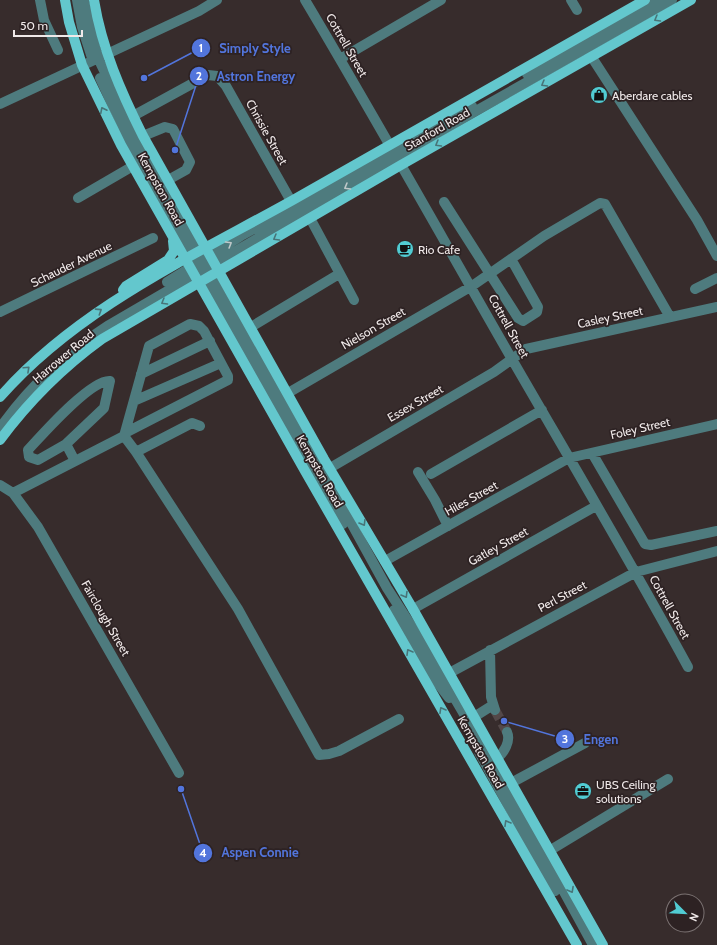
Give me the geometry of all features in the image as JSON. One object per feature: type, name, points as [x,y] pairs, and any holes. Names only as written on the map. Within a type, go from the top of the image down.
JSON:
[{"type":"main road","name":"Kempston Road","points":[[65,0],[69,22],[82,65],[133,166],[173,238],[202,265],[251,327],[330,468],[413,609],[439,679],[474,717],[603,945]]},
{"type":"main road","name":"Kempston Road","points":[[94,0],[99,57],[118,84],[143,136],[168,180],[202,265],[439,679],[577,945]]},
{"type":"main road","name":"Stanford Road","points":[[202,265],[310,218],[395,155],[645,0]]},
{"type":"main road","name":"Stanford Road","points":[[202,265],[290,201],[395,155],[592,56],[690,0]]},
{"type":"main road","points":[[118,299],[126,286],[168,260],[174,251],[173,238]]},
{"type":"main road","name":"Harrower Road","points":[[0,397],[24,371],[47,350],[87,319],[118,299],[202,265]]},
{"type":"main road","name":"Harrower Road","points":[[0,440],[17,417],[43,388],[82,354],[202,265]]},
{"type":"street","points":[[40,0],[44,20],[58,50]]},
{"type":"street","points":[[77,0],[82,27],[99,57]]},
{"type":"street","points":[[84,0],[99,57],[137,160],[267,370],[585,945]]},
{"type":"street","points":[[0,104],[199,11],[217,0]]},
{"type":"street","name":"Cottrell Street","points":[[305,0],[472,286],[596,506],[636,572],[688,667]]},
{"type":"street","points":[[340,59],[441,0]]},
{"type":"street","points":[[571,0],[577,10]]},
{"type":"street","points":[[0,419],[30,384],[70,347],[98,326],[395,155],[657,0]]},
{"type":"street","points":[[395,155],[672,0]]},
{"type":"street","points":[[592,56],[697,220],[717,256]]},
{"type":"street","name":"Chrissie Street","points":[[133,116],[208,75],[217,76],[226,86],[290,201]]},
{"type":"street","points":[[143,136],[165,127],[173,129],[190,162],[186,170],[168,180]]},
{"type":"street","points":[[78,198],[133,166]]},
{"type":"street","points":[[444,202],[491,273],[518,318],[523,321],[527,320],[536,312],[538,306],[512,259]]},
{"type":"street","name":"Nielson Street","points":[[288,393],[472,286],[544,236],[603,203],[670,317]]},
{"type":"street","points":[[310,218],[354,300]]},
{"type":"street","name":"Schauder Avenue","points":[[0,312],[153,238]]},
{"type":"street","points":[[0,428],[35,386],[73,351],[109,325],[202,265]]},
{"type":"street","points":[[251,327],[339,274]]},
{"type":"street","points":[[695,289],[717,278]]},
{"type":"street","name":"Casley Street","points":[[512,359],[526,350],[548,343],[717,307]]},
{"type":"street","points":[[13,493],[75,461],[125,431],[226,382],[228,376],[204,331],[198,326],[190,324],[150,346],[125,431],[136,452],[238,609],[320,754],[329,754],[339,751],[399,718]]},
{"type":"street","points":[[141,374],[210,341]]},
{"type":"street","name":"Essex Street","points":[[330,468],[494,372],[512,359]]},
{"type":"street","points":[[134,401],[221,363]]},
{"type":"street","points":[[110,381],[104,408],[66,444],[38,460],[29,458],[27,454],[28,450],[64,412],[100,383],[110,381]]},
{"type":"street","points":[[431,474],[542,410]]},
{"type":"street","points":[[136,452],[192,423],[200,426]]},
{"type":"street","name":"Foley Street","points":[[569,458],[717,424]]},
{"type":"street","points":[[66,444],[75,461]]},
{"type":"street","points":[[592,453],[645,544],[650,545],[717,531]]},
{"type":"street","name":"Hiles Street","points":[[385,561],[569,458]]},
{"type":"street","points":[[418,472],[435,500],[448,526]]},
{"type":"street","name":"Fairclough Street","points":[[0,485],[13,493],[38,527],[179,773]]},
{"type":"street","name":"Gatley Street","points":[[413,609],[596,506]]},
{"type":"street","name":"Perl Street","points":[[439,679],[636,572],[717,551]]},
{"type":"street","points":[[474,717],[494,708],[490,682],[490,650]]},
{"type":"street","points":[[439,679],[510,793],[593,945]]},
{"type":"street","points":[[497,758],[505,749],[509,735],[507,732]]},
{"type":"street","points":[[511,783],[585,743]]},
{"type":"street","points":[[549,851],[668,779]]},
{"type":"tunnel","points":[[495,710],[507,732]]},
{"type":"place","name":"Simply Style","points":[[144,78]]},
{"type":"place","name":"Aberdare cables","points":[[599,95]]},
{"type":"place","name":"Astron Energy","points":[[175,150]]},
{"type":"place","name":"Rio Cafe","points":[[405,249]]},
{"type":"place","name":"Engen","points":[[504,721]]},
{"type":"place","name":"Aspen Connie","points":[[181,789]]},
{"type":"place","name":"UBS Ceiling solutions","points":[[583,791]]}]
